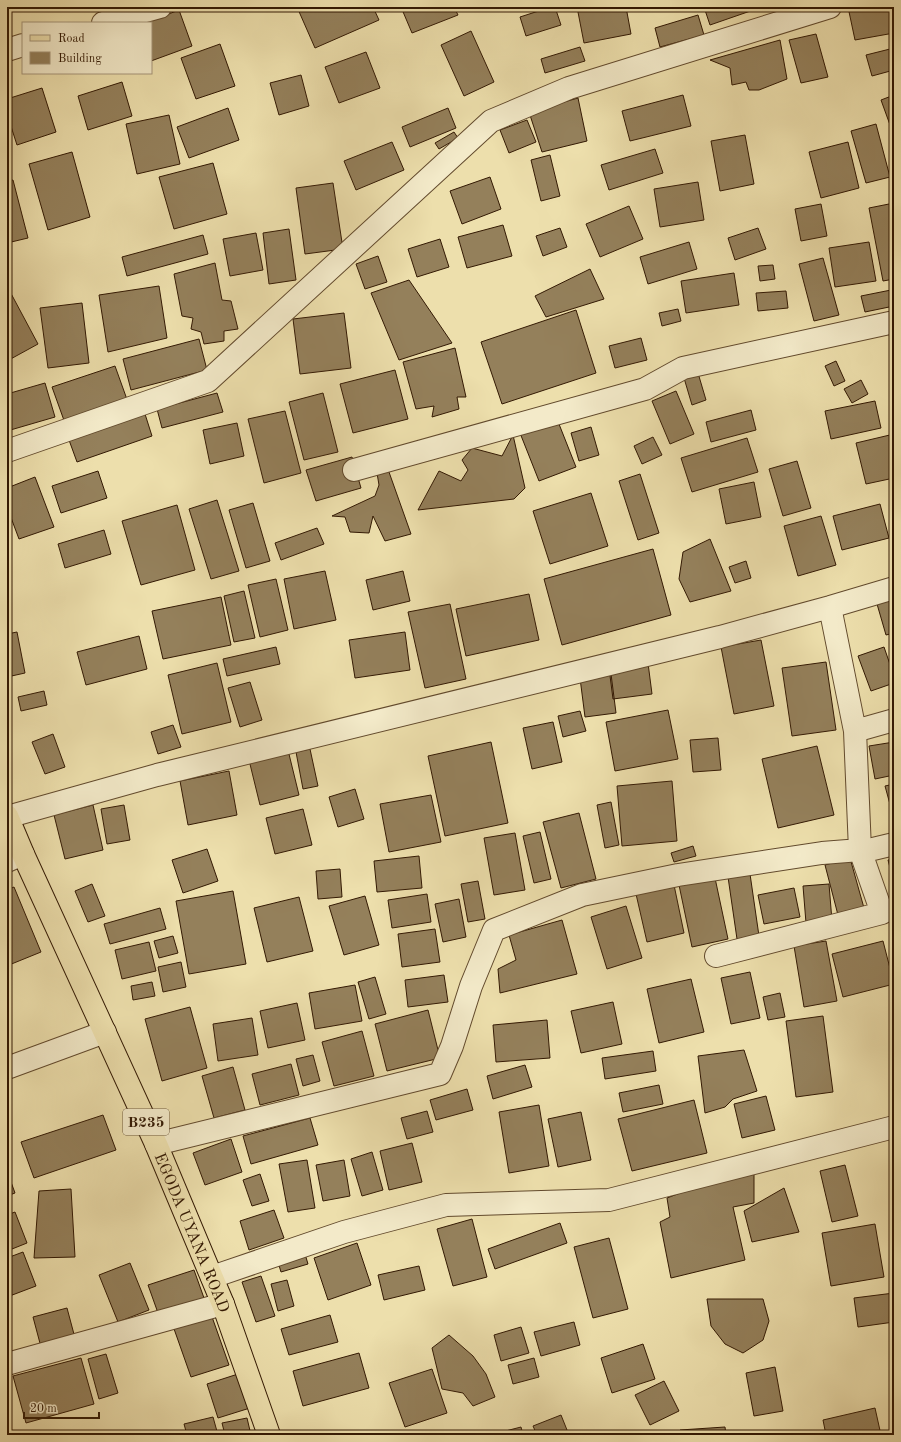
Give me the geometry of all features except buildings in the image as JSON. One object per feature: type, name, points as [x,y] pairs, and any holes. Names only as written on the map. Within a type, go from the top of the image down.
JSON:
[{"type":"main road","name":"EGODA UYANA ROAD","points":[[7,817],[15,857],[105,1032],[156,1144],[223,1304],[269,1435]]},
{"type":"street","points":[[107,22],[160,7]]},
{"type":"street","points":[[7,451],[208,381],[491,120],[568,88],[830,7]]},
{"type":"street","points":[[7,50],[22,45]]},
{"type":"street","points":[[354,470],[645,389],[683,368],[894,322]]},
{"type":"street","points":[[7,817],[157,775],[720,637],[894,588]]},
{"type":"street","points":[[716,956],[882,913],[860,850],[855,731],[830,607]]},
{"type":"street","points":[[855,731],[894,720]]},
{"type":"street","points":[[156,1144],[440,1074],[452,1046],[471,986],[494,930],[582,895],[678,875],[822,853],[873,849],[894,844]]},
{"type":"street","points":[[7,1068],[105,1032]]},
{"type":"street","points":[[212,1277],[344,1232],[446,1205],[609,1200],[894,1127]]},
{"type":"street","points":[[7,1364],[223,1304]]}]
